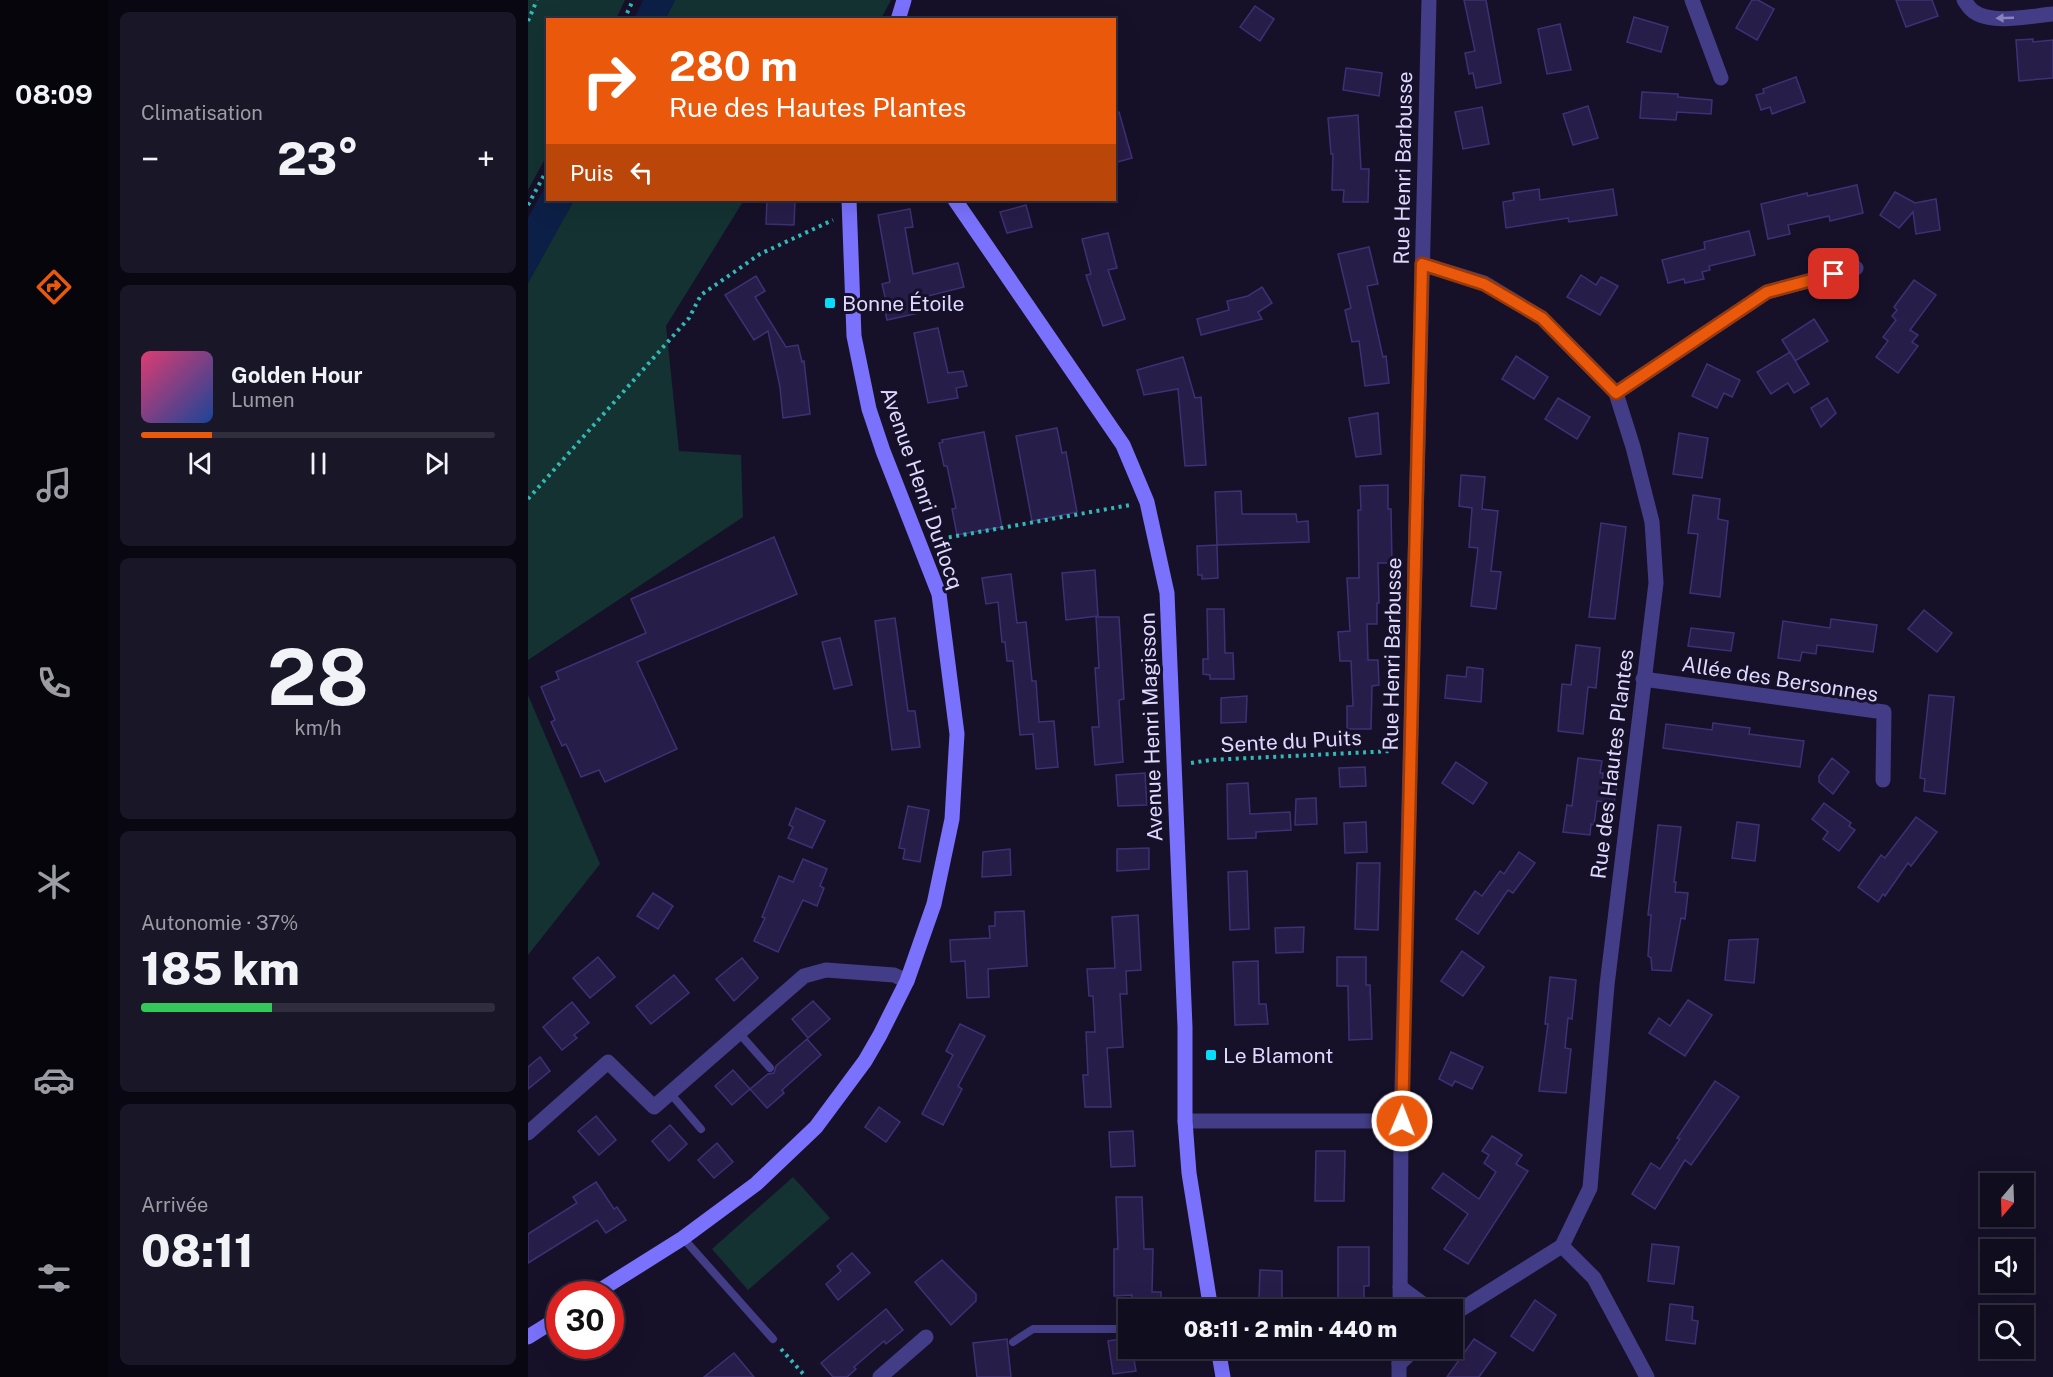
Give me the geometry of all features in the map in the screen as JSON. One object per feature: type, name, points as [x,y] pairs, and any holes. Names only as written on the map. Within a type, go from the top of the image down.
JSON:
[{"type":"street","points":[[899,18],[904,0]]},
{"type":"street","name":"Rue Henri Barbusse","points":[[1400,1299],[1410,750],[1429,0]]},
{"type":"street","points":[[1692,0],[1721,78]]},
{"type":"street","points":[[1964,0],[1972,10],[1982,16],[1999,19],[2053,14]]},
{"type":"street","name":"Avenue Henri Magisson","points":[[956,201],[1123,445],[1147,502],[1167,593],[1185,1027],[1185,1121],[1189,1173],[1209,1299]]},
{"type":"street","name":"Avenue Henri Duflocq","points":[[614,1281],[682,1238],[756,1184],[816,1127],[865,1060],[907,981],[934,904],[952,819],[957,734],[939,594],[869,409],[854,336],[850,206]]},
{"type":"street","name":"Rue des Hautes Plantes","points":[[1422,264],[1484,284],[1542,318],[1616,393],[1633,447],[1652,522],[1656,583],[1607,985],[1590,1188],[1562,1246]]},
{"type":"street","points":[[1616,393],[1767,292],[1856,268]]},
{"type":"street","name":"Allée des Bersonnes","points":[[1643,680],[1884,712],[1883,780]]},
{"type":"street","points":[[528,1133],[608,1062],[654,1107],[804,975],[826,970],[894,975],[907,981]]},
{"type":"street","points":[[1185,1121],[1402,1121]]},
{"type":"street","points":[[1463,1308],[1562,1246],[1594,1278],[1647,1377]]},
{"type":"street","points":[[1400,1287],[1416,1299]]},
{"type":"street","points":[[528,1337],[546,1326]]},
{"type":"street","points":[[880,1377],[926,1337]]},
{"type":"street","points":[[1220,1359],[1223,1377]]},
{"type":"lane","points":[[739,1033],[770,1068]]},
{"type":"lane","points":[[670,1093],[701,1129]]},
{"type":"lane","points":[[682,1238],[772,1339]]},
{"type":"lane","points":[[1013,1342],[1032,1329],[1118,1329]]},
{"type":"path","points":[[528,21],[537,0]]},
{"type":"path","points":[[625,18],[633,0]]},
{"type":"path","points":[[528,204],[546,172]]},
{"type":"path","points":[[528,499],[689,318],[701,295],[760,254],[850,206]]},
{"type":"path","points":[[919,543],[1147,502]]},
{"type":"path","name":"Sente du Puits","points":[[1173,767],[1210,760],[1410,750]]},
{"type":"path","points":[[772,1339],[806,1377]]},
{"type":"green space","points":[[528,0],[625,0],[616,18],[546,18],[546,157],[528,190]]},
{"type":"green space","points":[[675,0],[891,0],[882,18],[666,18]]},
{"type":"green space","points":[[573,201],[743,201],[666,326],[679,451],[741,455],[743,517],[528,660],[528,283]]},
{"type":"green space","points":[[528,695],[600,864],[528,955]]},
{"type":"green space","points":[[793,1177],[830,1218],[748,1290],[712,1249]]},
{"type":"water","points":[[643,0],[675,0],[666,18],[634,18]]},
{"type":"water","points":[[546,185],[546,201],[573,201],[528,283],[528,218]]},
{"type":"building","points":[[1464,0],[1486,0],[1501,83],[1476,88],[1473,73],[1469,74],[1465,53],[1475,51]]},
{"type":"building","points":[[1752,0],[1758,0],[1774,9],[1757,40],[1736,28]]},
{"type":"building","points":[[1896,0],[1932,0],[1938,16],[1906,27]]},
{"type":"building","points":[[1255,6],[1274,19],[1260,41],[1240,27]]},
{"type":"building","points":[[1634,17],[1668,27],[1661,52],[1627,42]]},
{"type":"building","points":[[1560,24],[1571,70],[1547,74],[1538,29]]},
{"type":"building","points":[[2033,39],[2033,42],[2053,40],[2053,78],[2019,81],[2016,40]]},
{"type":"building","points":[[1346,68],[1382,73],[1379,96],[1343,90]]},
{"type":"building","points":[[1796,77],[1805,102],[1772,114],[1770,107],[1761,110],[1756,95],[1764,93],[1763,89]]},
{"type":"building","points":[[1642,92],[1678,94],[1678,97],[1712,100],[1711,114],[1677,112],[1676,120],[1640,118]]},
{"type":"building","points":[[1588,106],[1598,138],[1573,145],[1563,114]]},
{"type":"building","points":[[1482,107],[1489,144],[1463,149],[1455,112]]},
{"type":"building","points":[[1119,112],[1132,158],[1116,162],[1116,113]]},
{"type":"building","points":[[1358,115],[1361,169],[1369,169],[1368,202],[1343,202],[1344,190],[1332,190],[1333,154],[1331,154],[1328,118]]},
{"type":"building","points":[[1857,185],[1863,213],[1830,221],[1829,216],[1788,225],[1790,234],[1768,239],[1761,204],[1807,193],[1808,196]]},
{"type":"building","points":[[1539,189],[1540,200],[1613,189],[1617,215],[1569,222],[1568,218],[1506,228],[1503,202],[1514,200],[1513,193]]},
{"type":"building","points":[[1895,192],[1915,203],[1936,199],[1940,230],[1916,234],[1913,212],[1899,228],[1880,215]]},
{"type":"building","points":[[767,201],[795,201],[794,225],[766,224]]},
{"type":"building","points":[[1026,205],[1032,227],[1007,233],[1000,212]]},
{"type":"building","points":[[910,209],[913,227],[905,228],[913,274],[958,263],[964,287],[916,299],[919,313],[887,320],[882,284],[890,282],[878,215]]},
{"type":"building","points":[[1749,231],[1755,255],[1709,266],[1710,270],[1702,272],[1704,279],[1685,283],[1684,279],[1668,283],[1662,260],[1705,249],[1704,242]]},
{"type":"building","points":[[1108,233],[1117,268],[1108,270],[1125,319],[1103,326],[1086,275],[1091,274],[1082,239]]},
{"type":"building","points":[[1369,247],[1378,284],[1367,286],[1383,357],[1386,356],[1389,383],[1365,386],[1359,341],[1352,342],[1345,310],[1351,308],[1338,254]]},
{"type":"building","points":[[1581,275],[1596,285],[1601,277],[1618,286],[1600,315],[1567,297]]},
{"type":"building","points":[[756,276],[765,291],[755,297],[786,347],[798,345],[802,362],[804,361],[810,414],[783,418],[780,387],[768,331],[754,340],[725,295]]},
{"type":"building","points":[[1914,280],[1936,295],[1910,330],[1918,335],[1912,342],[1918,346],[1898,373],[1876,357],[1888,341],[1883,337],[1896,320],[1892,316],[1897,310],[1894,307]]},
{"type":"building","points":[[1262,287],[1272,303],[1258,312],[1262,319],[1201,335],[1197,319],[1229,310],[1227,301],[1248,296]]},
{"type":"building","points":[[1814,319],[1828,341],[1795,361],[1782,340]]},
{"type":"building","points":[[938,328],[948,373],[963,371],[967,386],[956,388],[958,398],[928,403],[914,333]]},
{"type":"building","points":[[1790,352],[1809,384],[1794,393],[1788,383],[1771,394],[1757,372]]},
{"type":"building","points":[[1516,356],[1548,377],[1534,399],[1502,379]]},
{"type":"building","points":[[1183,357],[1195,398],[1201,397],[1206,465],[1185,466],[1178,389],[1144,395],[1137,370]]},
{"type":"building","points":[[1707,364],[1740,380],[1732,397],[1724,393],[1717,408],[1692,396]]},
{"type":"building","points":[[1558,398],[1590,417],[1577,439],[1545,419]]},
{"type":"building","points":[[1827,398],[1836,413],[1821,427],[1811,408]]},
{"type":"building","points":[[1378,413],[1381,454],[1356,457],[1349,418]]},
{"type":"building","points":[[1057,428],[1062,453],[1066,452],[1077,512],[1032,521],[1016,436]]},
{"type":"building","points":[[984,432],[1002,527],[957,535],[952,509],[956,508],[947,466],[944,466],[939,443],[943,442],[942,440]]},
{"type":"building","points":[[1679,433],[1708,438],[1702,478],[1673,474]]},
{"type":"building","points":[[1461,475],[1485,477],[1482,509],[1498,511],[1491,571],[1501,572],[1496,609],[1471,606],[1478,548],[1469,547],[1472,508],[1459,506]]},
{"type":"building","points":[[1388,485],[1392,563],[1378,563],[1377,624],[1367,624],[1368,660],[1378,660],[1379,685],[1372,686],[1371,729],[1347,729],[1347,706],[1353,706],[1351,661],[1340,661],[1338,632],[1350,631],[1347,578],[1359,578],[1360,486]]},
{"type":"building","points":[[1241,491],[1242,514],[1296,514],[1297,522],[1308,521],[1309,542],[1217,545],[1215,492]]},
{"type":"building","points":[[1693,495],[1720,499],[1718,519],[1728,521],[1720,597],[1690,593],[1698,534],[1688,533]]},
{"type":"building","points":[[1601,523],[1626,527],[1615,619],[1589,617]]},
{"type":"building","points":[[774,537],[797,594],[637,662],[677,749],[605,782],[599,770],[581,777],[566,744],[562,746],[551,722],[555,720],[541,687],[559,679],[556,672],[646,633],[631,599]]},
{"type":"building","points":[[1217,545],[1218,578],[1202,579],[1202,575],[1198,575],[1197,546]]},
{"type":"building","points":[[1095,570],[1098,616],[1066,620],[1062,573]]},
{"type":"building","points":[[1011,574],[1017,623],[1026,622],[1032,681],[1036,681],[1039,722],[1054,721],[1058,767],[1036,769],[1033,734],[1020,735],[1013,661],[1007,661],[1005,642],[1002,642],[998,602],[986,604],[982,578]]},
{"type":"building","points":[[1207,609],[1224,609],[1225,653],[1233,653],[1234,679],[1210,679],[1210,675],[1203,674],[1203,659],[1208,659]]},
{"type":"building","points":[[1924,610],[1952,633],[1937,652],[1908,629]]},
{"type":"building","points":[[1096,617],[1119,617],[1124,699],[1119,700],[1123,762],[1095,765],[1092,727],[1099,727],[1095,668],[1099,668]]},
{"type":"building","points":[[895,618],[908,711],[915,711],[920,747],[892,750],[875,621]]},
{"type":"building","points":[[1831,619],[1877,625],[1873,652],[1817,645],[1816,654],[1802,652],[1800,661],[1778,658],[1783,621],[1830,628]]},
{"type":"building","points":[[1691,628],[1734,633],[1731,651],[1688,646]]},
{"type":"building","points":[[840,638],[852,685],[834,689],[822,642]]},
{"type":"building","points":[[1576,645],[1600,648],[1596,688],[1588,687],[1583,734],[1558,731],[1562,684],[1571,685]]},
{"type":"building","points":[[1467,667],[1483,669],[1481,702],[1445,698],[1447,675],[1466,677]]},
{"type":"building","points":[[1929,695],[1954,697],[1945,794],[1924,791],[1925,779],[1920,778]]},
{"type":"building","points":[[1247,696],[1246,722],[1221,723],[1221,698]]},
{"type":"building","points":[[1713,723],[1750,728],[1749,734],[1804,741],[1800,767],[1663,748],[1666,724],[1712,730]]},
{"type":"building","points":[[1578,758],[1602,761],[1600,773],[1603,773],[1602,784],[1617,785],[1614,803],[1597,801],[1594,825],[1591,824],[1590,835],[1563,832],[1567,805],[1572,806]]},
{"type":"building","points":[[1832,758],[1849,772],[1833,794],[1819,782],[1819,776]]},
{"type":"building","points":[[1456,762],[1487,783],[1473,804],[1442,783]]},
{"type":"building","points":[[1365,767],[1366,786],[1340,787],[1339,768]]},
{"type":"building","points":[[1145,773],[1147,805],[1118,806],[1116,775]]},
{"type":"building","points":[[1248,783],[1250,814],[1290,812],[1291,830],[1256,832],[1256,838],[1228,839],[1227,784]]},
{"type":"building","points":[[1316,798],[1317,824],[1295,825],[1296,799]]},
{"type":"building","points":[[1824,803],[1851,823],[1849,826],[1855,830],[1839,851],[1823,839],[1828,832],[1812,819]]},
{"type":"building","points":[[908,806],[929,810],[920,862],[903,859],[905,849],[899,848]]},
{"type":"building","points":[[796,808],[825,821],[812,848],[788,838],[793,827],[789,825]]},
{"type":"building","points":[[1916,817],[1937,832],[1911,866],[1908,863],[1885,896],[1883,894],[1878,902],[1858,887],[1881,855],[1885,858]]},
{"type":"building","points":[[1366,822],[1367,852],[1345,853],[1344,823]]},
{"type":"building","points":[[1737,822],[1759,825],[1755,861],[1732,858]]},
{"type":"building","points":[[1658,825],[1681,827],[1674,882],[1676,882],[1675,892],[1688,893],[1685,919],[1681,918],[1671,971],[1652,970],[1651,958],[1648,956],[1651,915],[1648,915]]},
{"type":"building","points":[[1149,848],[1149,869],[1117,871],[1117,849]]},
{"type":"building","points":[[1010,849],[1011,875],[982,877],[983,852]]},
{"type":"building","points":[[1519,852],[1535,863],[1513,893],[1508,890],[1478,934],[1456,919],[1475,891],[1482,896],[1500,871],[1504,874]]},
{"type":"building","points":[[803,859],[827,869],[820,886],[824,888],[817,906],[803,900],[778,952],[754,941],[765,918],[762,917],[779,876],[793,882]]},
{"type":"building","points":[[1357,863],[1380,863],[1378,930],[1355,929]]},
{"type":"building","points":[[1247,871],[1249,929],[1230,930],[1228,872]]},
{"type":"building","points":[[653,893],[673,906],[658,929],[637,916]]},
{"type":"building","points":[[1024,911],[1027,966],[988,969],[989,997],[967,998],[965,961],[951,962],[950,940],[990,938],[989,926],[995,926],[995,912]]},
{"type":"building","points":[[1138,915],[1141,970],[1126,971],[1127,994],[1120,994],[1123,1047],[1107,1048],[1111,1107],[1085,1107],[1083,1075],[1088,1075],[1086,1032],[1095,1032],[1093,996],[1089,996],[1087,969],[1115,968],[1112,917]]},
{"type":"building","points":[[1304,927],[1303,952],[1276,953],[1275,928]]},
{"type":"building","points":[[1758,939],[1754,983],[1725,980],[1729,940]]},
{"type":"building","points":[[1462,951],[1484,967],[1463,996],[1441,981]]},
{"type":"building","points":[[598,957],[615,977],[590,998],[573,978]]},
{"type":"building","points":[[1337,957],[1366,957],[1366,985],[1370,985],[1372,1039],[1349,1040],[1348,986],[1337,986]]},
{"type":"building","points":[[742,958],[758,978],[734,1001],[716,979]]},
{"type":"building","points":[[1258,961],[1259,1004],[1266,1004],[1268,1024],[1235,1025],[1233,962]]},
{"type":"building","points":[[674,975],[689,993],[651,1024],[636,1006]]},
{"type":"building","points":[[1550,977],[1576,980],[1572,1019],[1568,1018],[1565,1048],[1571,1049],[1566,1093],[1539,1091],[1548,1024],[1545,1024]]},
{"type":"building","points":[[1688,1000],[1712,1015],[1685,1056],[1649,1033],[1659,1018],[1670,1026]]},
{"type":"building","points":[[813,1001],[830,1019],[808,1038],[792,1019]]},
{"type":"building","points":[[572,1002],[589,1023],[574,1035],[577,1038],[562,1050],[543,1027]]},
{"type":"building","points":[[960,1024],[985,1036],[958,1086],[962,1089],[943,1125],[922,1114],[953,1055],[946,1051]]},
{"type":"building","points":[[807,1039],[821,1055],[782,1090],[784,1093],[767,1108],[750,1089],[768,1074],[774,1073],[776,1066]]},
{"type":"building","points":[[1451,1052],[1483,1067],[1472,1089],[1455,1081],[1452,1086],[1439,1079]]},
{"type":"building","points":[[540,1057],[550,1071],[528,1089],[528,1067]]},
{"type":"building","points":[[733,1070],[750,1089],[732,1105],[715,1086]]},
{"type":"building","points":[[1715,1081],[1739,1097],[1691,1165],[1685,1160],[1655,1209],[1632,1194],[1651,1163],[1660,1169],[1680,1139],[1677,1138]]},
{"type":"building","points":[[879,1107],[900,1122],[886,1142],[865,1127]]},
{"type":"building","points":[[596,1116],[616,1140],[599,1155],[578,1131]]},
{"type":"building","points":[[670,1125],[687,1144],[669,1161],[652,1141]]},
{"type":"building","points":[[1133,1131],[1135,1166],[1111,1167],[1109,1132]]},
{"type":"building","points":[[1492,1136],[1522,1155],[1516,1164],[1528,1171],[1468,1264],[1444,1249],[1468,1214],[1432,1188],[1443,1173],[1479,1199],[1496,1172],[1484,1163],[1489,1155],[1482,1151]]},
{"type":"building","points":[[717,1143],[733,1162],[714,1178],[698,1160]]},
{"type":"building","points":[[1316,1151],[1345,1151],[1344,1201],[1315,1201]]},
{"type":"building","points":[[596,1182],[614,1209],[617,1207],[626,1220],[606,1233],[597,1220],[528,1263],[528,1234],[577,1203],[573,1197]]},
{"type":"building","points":[[1116,1197],[1142,1197],[1144,1249],[1153,1249],[1152,1292],[1161,1292],[1161,1299],[1132,1299],[1132,1295],[1114,1296],[1114,1249],[1118,1249]]},
{"type":"building","points":[[1652,1244],[1679,1247],[1674,1284],[1648,1281]]},
{"type":"building","points":[[1338,1247],[1369,1247],[1369,1286],[1364,1286],[1364,1299],[1338,1299]]},
{"type":"building","points":[[852,1253],[870,1273],[838,1300],[826,1284],[841,1271],[837,1266]]},
{"type":"building","points":[[942,1260],[976,1294],[976,1301],[951,1325],[915,1282]]},
{"type":"building","points":[[1260,1270],[1282,1271],[1282,1299],[1259,1298]]},
{"type":"building","points":[[1535,1300],[1556,1315],[1533,1351],[1511,1336]]},
{"type":"building","points":[[1670,1304],[1693,1307],[1692,1320],[1698,1321],[1695,1344],[1666,1340]]},
{"type":"building","points":[[886,1309],[903,1330],[886,1344],[884,1341],[854,1367],[856,1369],[847,1377],[833,1377],[821,1363]]},
{"type":"building","points":[[1007,1339],[1011,1377],[977,1377],[973,1343]]},
{"type":"building","points":[[1474,1339],[1496,1353],[1479,1377],[1447,1377],[1460,1359],[1463,1359],[1463,1354]]},
{"type":"building","points":[[1118,1340],[1118,1359],[1134,1359],[1136,1371],[1113,1374],[1108,1341]]},
{"type":"building","points":[[734,1353],[754,1377],[704,1377]]},
{"type":"place","name":"Bonne Étoile","points":[[830,303]]},
{"type":"place","name":"Le Blamont","points":[[1211,1055]]},
{"type":"route","points":[[1402,1121],[1422,264],[1484,284],[1542,318],[1616,393],[1767,292],[1834,274]]}]
